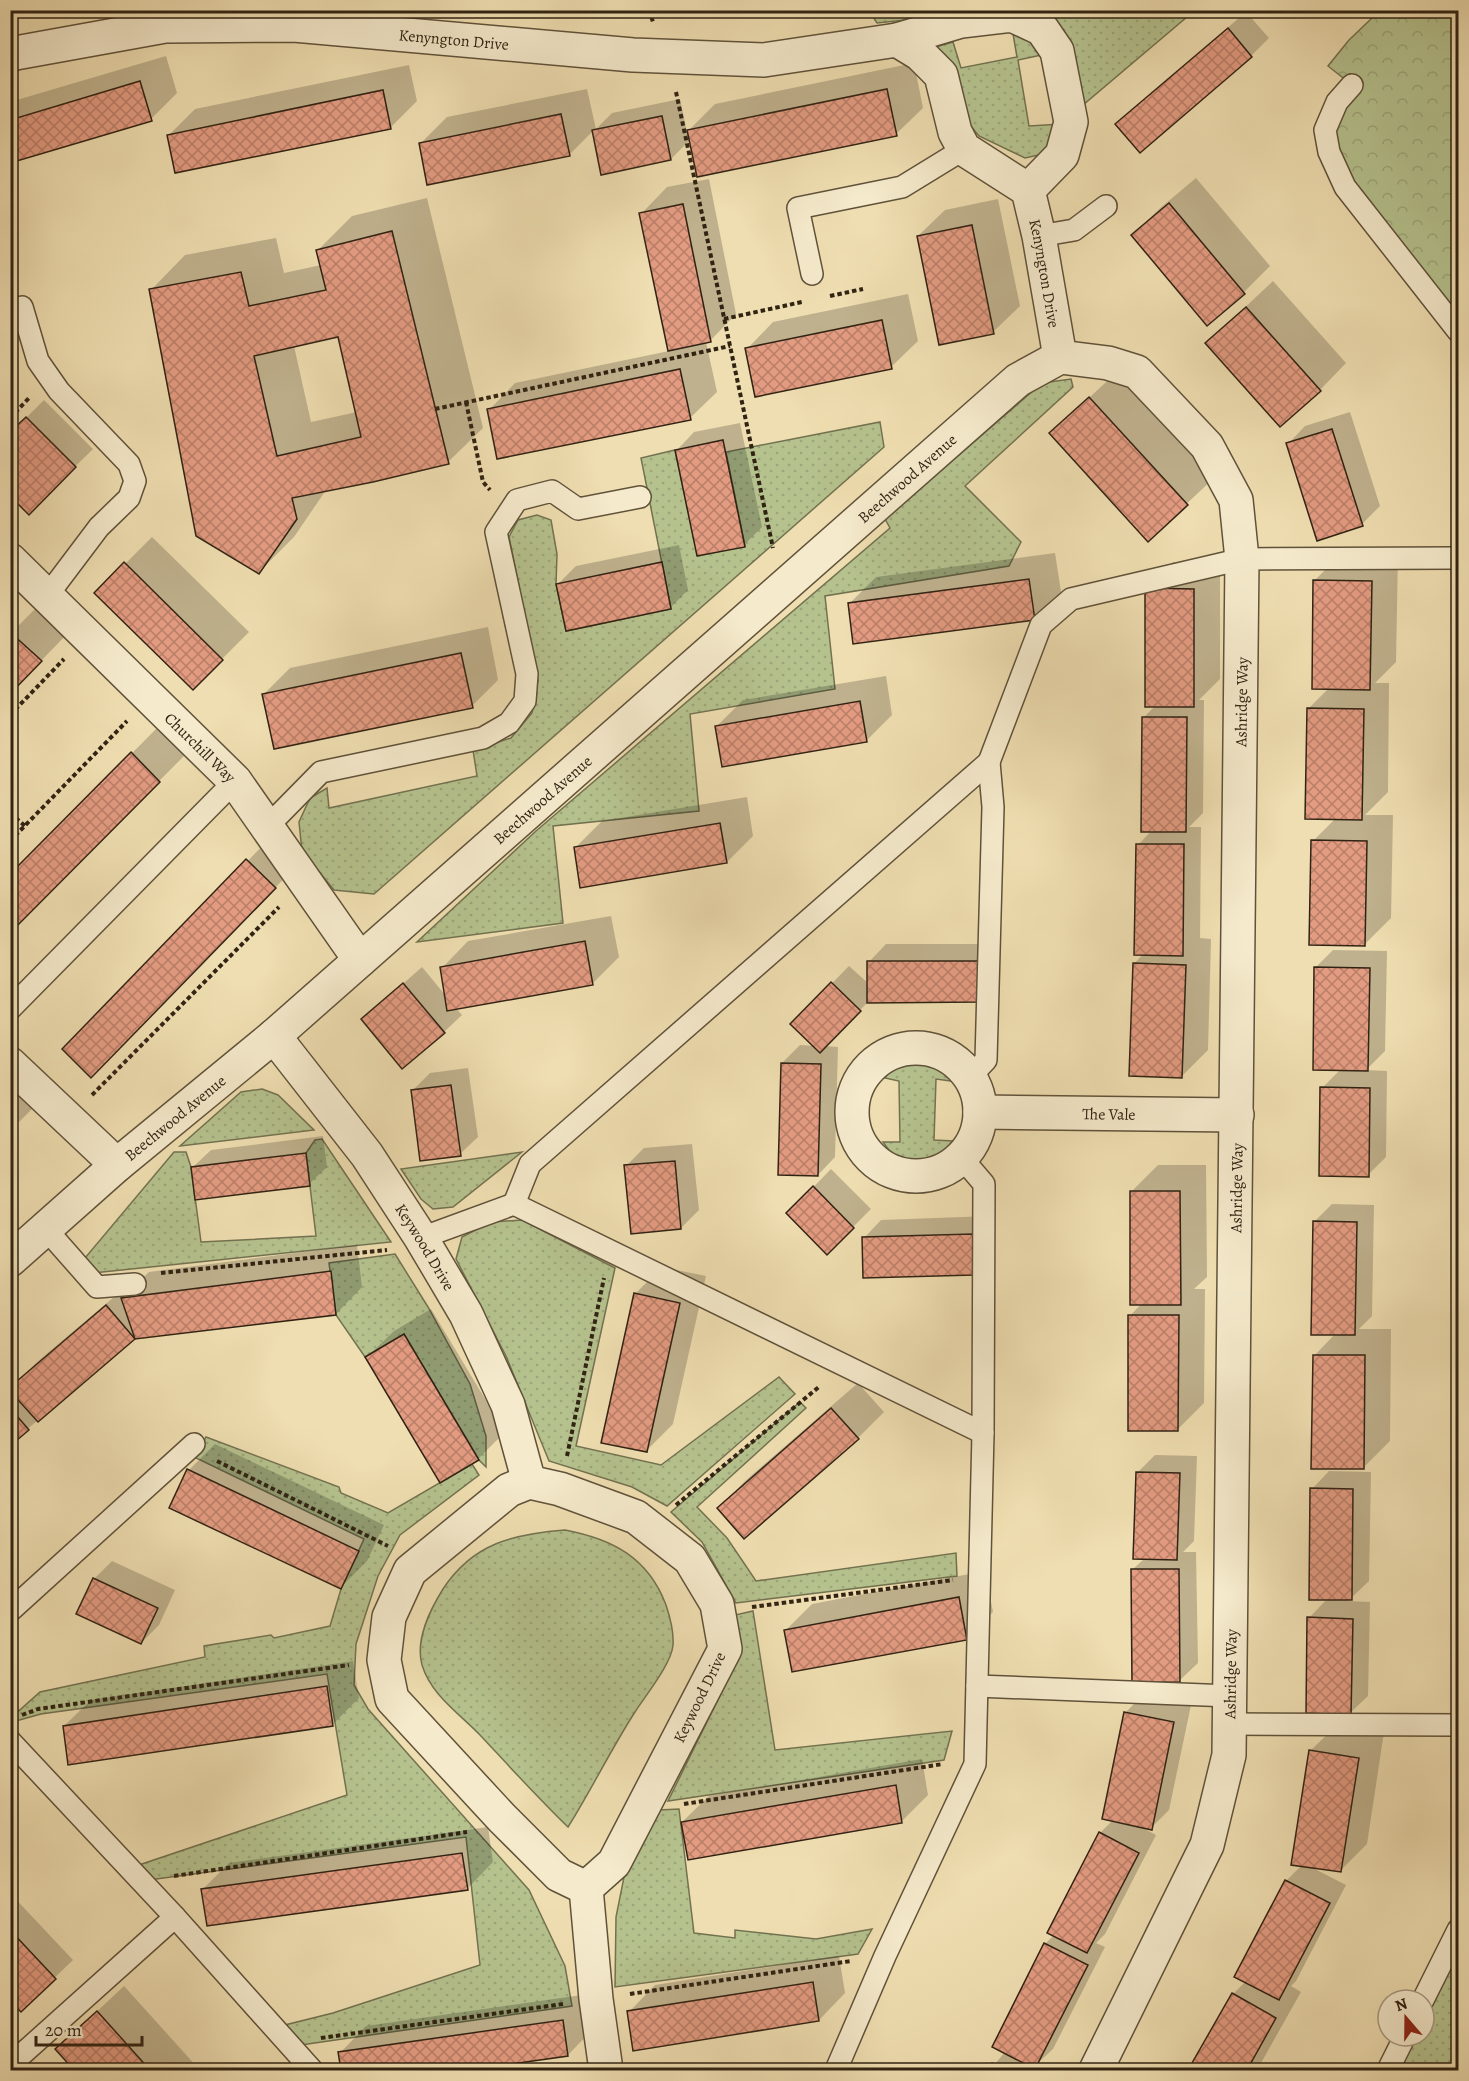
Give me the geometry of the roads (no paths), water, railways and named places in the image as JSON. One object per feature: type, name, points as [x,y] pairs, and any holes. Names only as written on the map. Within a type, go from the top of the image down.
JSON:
[{"type":"street","name":"Kenyngton Drive","points":[[10,54],[165,26],[294,25],[668,56],[764,60],[897,40],[961,21],[1012,15],[1042,29],[1057,51],[1071,122],[1062,155],[1028,190],[1070,358]]},
{"type":"street","points":[[897,40],[920,54],[941,75],[955,132],[964,149],[1028,190]]},
{"type":"street","name":"Ashridge Way","points":[[1070,358],[1108,363],[1137,372],[1207,446],[1236,500],[1242,559],[1229,1755],[1207,1845],[1096,2070]]},
{"type":"street","name":"Beechwood Avenue","points":[[10,1260],[117,1165],[274,1036],[1018,381],[1070,358]]},
{"type":"street","name":"Churchill Way","points":[[10,560],[235,781],[360,960]]},
{"type":"street","name":"Keywood Drive","points":[[274,1036],[367,1155],[424,1242],[466,1314],[545,1485],[636,1517],[690,1559],[717,1604],[725,1649],[614,1863],[585,1888]]},
{"type":"street","points":[[916,1048],[937,1051],[955,1061],[970,1077],[977,1094],[980,1112],[978,1128],[971,1144],[961,1157],[944,1169],[924,1175],[903,1175],[883,1167],[867,1153],[856,1136],[852,1115],[854,1095],[863,1076],[877,1060],[896,1051],[916,1048]]},
{"type":"street","points":[[10,1064],[117,1165]]},
{"type":"street","name":"The Vale","points":[[980,1112],[1237,1115]]},
{"type":"street","points":[[545,1485],[509,1490],[410,1571],[389,1617],[384,1660],[392,1699],[502,1818],[559,1875],[585,1888],[606,2070]]},
{"type":"lane","points":[[1353,85],[1337,102],[1325,130],[1329,152],[1346,187],[1458,331]]},
{"type":"lane","points":[[812,274],[798,208],[902,187],[964,149]]},
{"type":"lane","points":[[1039,236],[1074,230],[1106,206]]},
{"type":"lane","points":[[22,307],[38,360],[59,391],[129,464],[135,481],[129,498],[99,527],[47,596]]},
{"type":"lane","points":[[266,828],[321,772],[483,738],[509,723],[525,701],[526,674],[496,532],[517,500],[552,491],[578,509],[640,497]]},
{"type":"lane","points":[[970,1077],[986,1060],[993,807],[989,762],[1041,625],[1071,599],[1242,559],[1458,558]]},
{"type":"lane","points":[[424,1242],[514,1204],[530,1164],[989,762]]},
{"type":"lane","points":[[10,1009],[235,781]]},
{"type":"lane","points":[[836,2070],[885,1956],[975,1764],[983,1433],[984,1184],[961,1157]]},
{"type":"lane","points":[[514,1204],[983,1433]]},
{"type":"lane","points":[[45,1228],[97,1287],[143,1279]]},
{"type":"lane","points":[[10,1611],[192,1446]]},
{"type":"lane","points":[[977,1686],[1230,1710],[1458,1725]]},
{"type":"lane","points":[[10,1741],[175,1917],[312,2070]]},
{"type":"lane","points":[[10,2065],[175,1917]]},
{"type":"lane","points":[[1429,1988],[1458,1930]]},
{"type":"lane","points":[[1388,2070],[1399,2048]]}]
